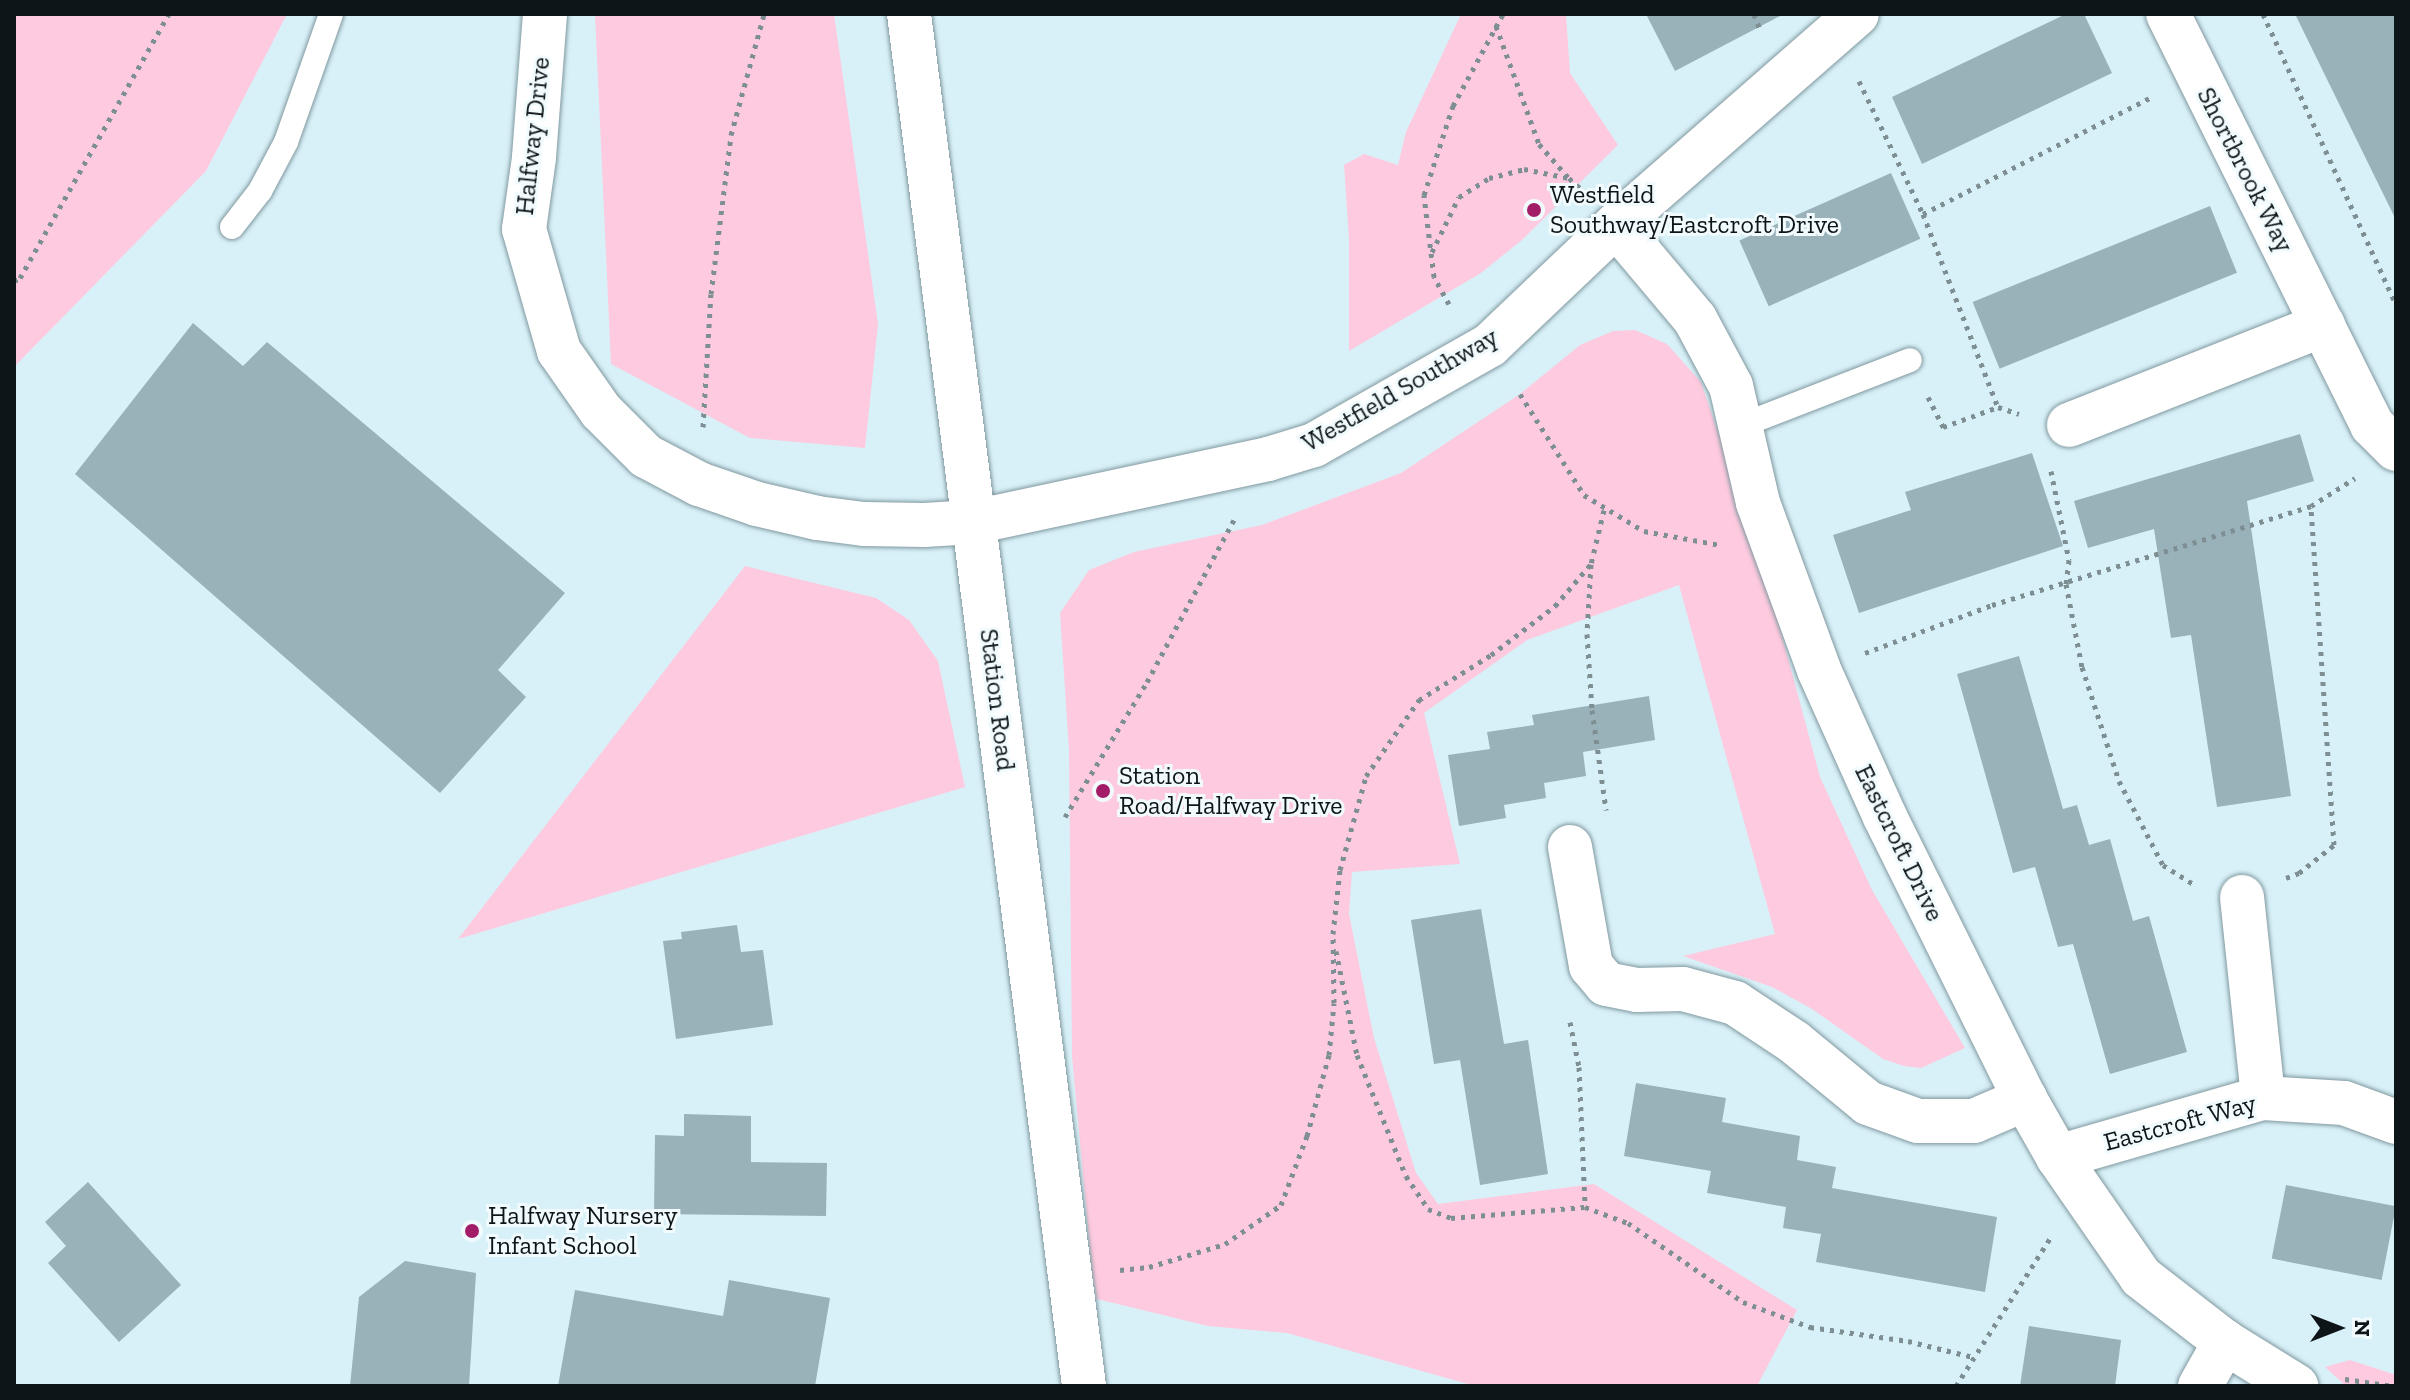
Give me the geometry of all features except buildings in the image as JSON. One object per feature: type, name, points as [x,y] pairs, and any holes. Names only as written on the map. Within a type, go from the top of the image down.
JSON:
[{"type":"street","name":"Halfway Drive","points":[[545,14],[534,158],[524,229],[559,351],[601,411],[646,456],[699,484],[757,504],[864,524],[974,522]]},
{"type":"street","name":"Station Road","points":[[909,14],[1084,1386]]},
{"type":"street","name":"Shortbrook Way","points":[[2168,14],[2372,425],[2396,449]]},
{"type":"street","name":"Westfield Southway","points":[[974,522],[1268,459],[1314,445],[1490,345],[1616,225],[1845,24]]},
{"type":"street","name":"Eastcroft Drive","points":[[1616,225],[1695,319],[1731,386],[1758,503],[1819,670],[1885,817],[2025,1099],[2069,1175],[2141,1277],[2225,1342],[2316,1382]]},
{"type":"street","points":[[2069,425],[2323,325]]},
{"type":"street","points":[[1570,847],[1591,966],[1606,984],[1637,990],[1683,989],[1735,1003],[1794,1042],[1868,1103],[1918,1121],[1974,1121],[2025,1099]]},
{"type":"street","points":[[2242,897],[2263,1098]]},
{"type":"street","name":"Eastcroft Way","points":[[2069,1175],[2263,1098],[2344,1103],[2396,1122]]},
{"type":"street","points":[[2200,1386],[2225,1342]]},
{"type":"lane","points":[[232,227],[260,191],[286,142],[331,14]]},
{"type":"lane","points":[[1740,426],[1910,360]]},
{"type":"path","points":[[14,281],[20,278],[169,14]]},
{"type":"path","points":[[699,484],[711,294],[731,135],[764,14]]},
{"type":"path","points":[[1449,304],[1434,277],[1424,195],[1453,106],[1503,14]]},
{"type":"path","points":[[2263,14],[2396,305]]},
{"type":"path","points":[[1845,24],[1871,103],[1923,214],[1998,407]]},
{"type":"path","points":[[1496,26],[1539,144],[1616,225]]},
{"type":"path","points":[[1923,214],[2197,74]]},
{"type":"path","points":[[1431,253],[1459,197],[1489,178],[1524,169],[1569,178]]},
{"type":"path","points":[[1910,360],[1943,427],[1998,407],[2069,425],[2050,461],[2069,560],[2066,584],[2082,667],[2119,781],[2163,865],[2194,884],[2242,897],[2299,873],[2334,845],[2311,506]]},
{"type":"path","points":[[1520,394],[1584,495],[1604,510],[1644,531],[1776,553]]},
{"type":"path","points":[[1819,670],[1992,605],[2311,506],[2396,449]]},
{"type":"path","points":[[1063,821],[1147,682],[1268,459]]},
{"type":"path","points":[[1570,847],[1610,836],[1592,710],[1587,634],[1591,564],[1604,510]]},
{"type":"path","points":[[1070,1275],[1149,1267],[1225,1244],[1281,1205],[1307,1136],[1329,1055],[1334,1003],[1333,934],[1340,870],[1366,776],[1419,700],[1491,655],[1555,606],[1591,564]]},
{"type":"path","points":[[1333,934],[1357,1055],[1406,1176],[1428,1209],[1451,1218],[1585,1207],[1628,1223],[1743,1302],[1810,1327],[1908,1341],[1973,1357]]},
{"type":"path","points":[[1585,1207],[1579,1067],[1567,1006],[1591,966]]},
{"type":"path","points":[[1956,1386],[2069,1175]]},
{"type":"path","points":[[2316,1382],[2393,1386]]},
{"type":"shaded area","points":[[14,14],[287,14],[206,171],[14,367]]},
{"type":"shaded area","points":[[595,14],[834,14],[878,324],[865,448],[750,438],[611,364]]},
{"type":"shaded area","points":[[1461,14],[1566,14],[1570,73],[1618,145],[1522,240],[1481,273],[1349,351],[1349,240],[1344,165],[1364,154],[1398,165],[1406,132]]},
{"type":"shaded area","points":[[1635,330],[1667,344],[1701,382],[1760,554],[1820,777],[1872,890],[1965,1048],[1921,1068],[1904,1066],[1883,1059],[1812,1009],[1772,987],[1683,956],[1775,934],[1679,585],[1527,640],[1424,713],[1460,864],[1352,872],[1349,914],[1374,1038],[1416,1173],[1438,1204],[1594,1184],[1797,1310],[1757,1386],[1475,1386],[1287,1333],[1208,1326],[1097,1299],[1072,1056],[1069,750],[1060,613],[1089,570],[1134,552],[1262,525],[1401,473],[1520,394],[1580,345],[1613,331]]},
{"type":"shaded area","points":[[745,566],[876,598],[909,620],[938,661],[965,787],[458,939]]},
{"type":"shaded area","points":[[2350,1360],[2396,1375],[2396,1386],[2346,1386],[2325,1367]]},
{"type":"place","name":"Westfield Southway/Eastcroft Drive","points":[[1534,210]]},
{"type":"place","name":"Station Road/Halfway Drive","points":[[1103,791]]},
{"type":"place","name":"Halfway Nursery Infant School","points":[[472,1231]]}]
